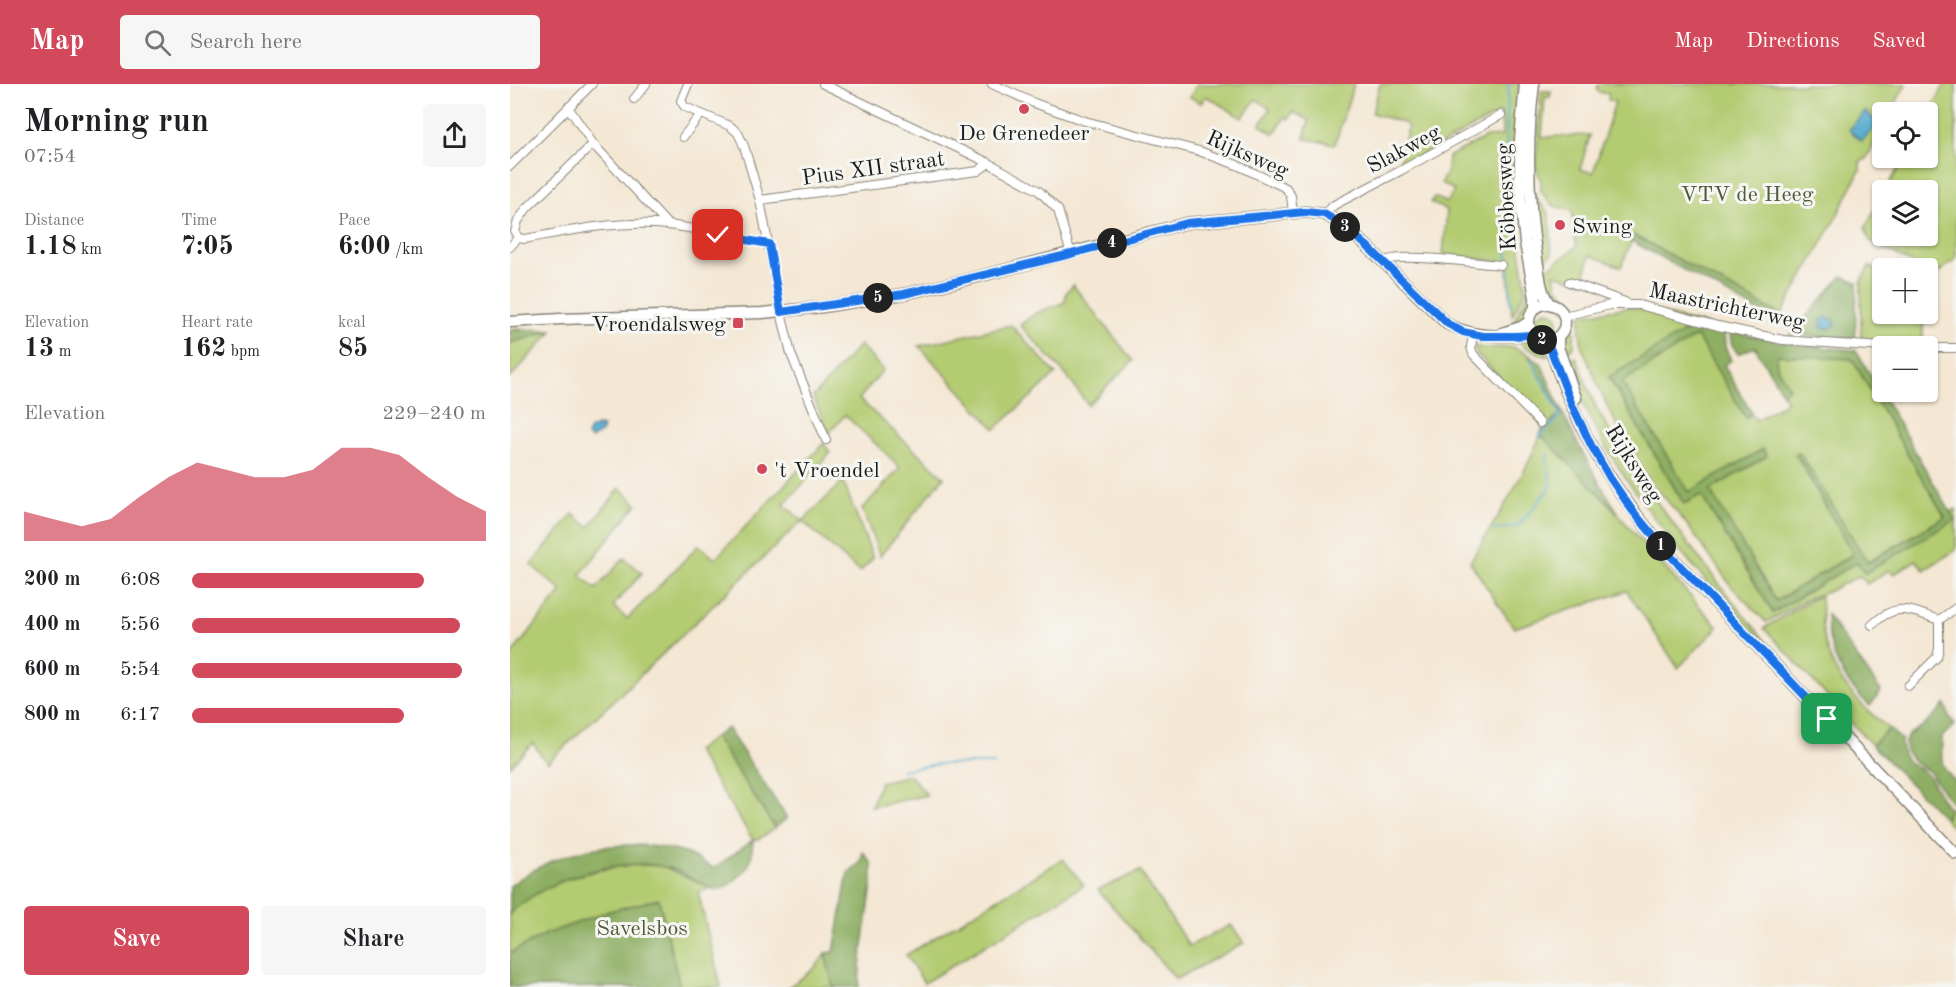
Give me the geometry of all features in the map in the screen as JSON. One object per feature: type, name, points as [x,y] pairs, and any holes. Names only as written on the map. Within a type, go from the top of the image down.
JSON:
[{"type":"main road","name":"Köbbesweg","points":[[1525,84],[1520,140],[1520,195],[1535,308]]},
{"type":"main road","name":"Köbbesweg","points":[[1534,84],[1529,188],[1539,271],[1544,295],[1550,304]]},
{"type":"main road","name":"Rijksweg","points":[[1293,213],[1324,214]]},
{"type":"main road","points":[[510,322],[781,312],[904,294],[1071,254],[1187,223],[1293,213]]},
{"type":"main road","points":[[1324,214],[1340,223],[1384,262],[1443,321],[1463,332],[1490,336],[1533,335],[1544,340],[1552,340],[1558,337],[1564,328],[1564,316],[1559,308],[1550,304],[1542,304],[1535,308],[1530,314],[1529,322],[1533,335]]},
{"type":"main road","points":[[1490,336],[1521,327],[1529,322]]},
{"type":"main road","name":"Rijksweg","points":[[1558,337],[1558,347],[1572,387],[1596,442],[1626,490],[1683,567]]},
{"type":"main road","name":"Rijksweg","points":[[1544,340],[1550,348],[1581,425],[1610,478],[1644,525],[1665,550],[1956,854]]},
{"type":"street","points":[[510,166],[592,84]]},
{"type":"street","points":[[634,99],[646,84]]},
{"type":"street","points":[[688,84],[681,101],[685,107],[730,126],[738,133],[744,146],[760,200],[781,312],[794,362],[826,440]]},
{"type":"street","points":[[823,84],[989,163],[1039,190],[1058,210],[1071,254]]},
{"type":"street","name":"Rijksweg","points":[[992,84],[1026,100],[1085,121],[1192,149],[1238,165],[1286,188],[1291,196],[1293,213]]},
{"type":"street","points":[[568,107],[593,144],[668,225]]},
{"type":"street","points":[[683,137],[701,114]]},
{"type":"street","name":"Slakweg","points":[[1324,214],[1334,205],[1501,115]]},
{"type":"street","points":[[518,238],[515,232],[518,221],[527,208],[593,144]]},
{"type":"street","name":"Pius XII straat","points":[[760,200],[978,171],[989,163]]},
{"type":"street","points":[[518,238],[525,239],[599,226],[668,225],[769,244]]},
{"type":"street","points":[[510,247],[518,238]]},
{"type":"street","points":[[1384,262],[1388,258],[1407,257],[1501,266]]},
{"type":"street","points":[[1569,282],[1631,304]]},
{"type":"street","name":"Maastrichterweg","points":[[1564,316],[1611,305],[1631,304],[1783,340],[1872,346]]},
{"type":"street","points":[[1473,334],[1471,347],[1473,354],[1540,423]]},
{"type":"street","points":[[1938,348],[1956,348]]},
{"type":"street","points":[[1939,620],[1956,608]]},
{"type":"street","points":[[1872,625],[1884,614],[1898,609],[1939,620]]},
{"type":"street","points":[[1908,686],[1937,657],[1939,620]]},
{"type":"green space","points":[[1197,84],[1354,84],[1335,144],[1304,139],[1309,120],[1293,112],[1289,119],[1285,117],[1274,134],[1260,125],[1270,109],[1256,99],[1242,118],[1206,96],[1201,103],[1190,97]]},
{"type":"green space","points":[[1380,84],[1519,84],[1512,197],[1526,290],[1512,315],[1507,263],[1443,254],[1447,210],[1431,203],[1434,197],[1447,203],[1454,190],[1441,183],[1447,171],[1448,157],[1486,137],[1502,136],[1501,112],[1398,168],[1408,127],[1406,124],[1372,113]]},
{"type":"green space","name":"VTV de Heeg","points":[[1600,84],[1906,84],[1896,102],[1872,102],[1872,148],[1866,159],[1860,162],[1860,170],[1835,220],[1781,315],[1634,235],[1621,267],[1590,255],[1583,282],[1554,274],[1557,287],[1579,309],[1564,309],[1554,302],[1543,276],[1547,269],[1576,245],[1572,211],[1552,205],[1541,191],[1541,182],[1536,167],[1541,91],[1551,91],[1550,97],[1545,97],[1542,137],[1590,135],[1580,169],[1593,173],[1615,102],[1608,100],[1609,94],[1598,92],[1597,87]]},
{"type":"green space","points":[[1945,84],[1956,84],[1956,259],[1938,273],[1938,258],[1902,258],[1879,246],[1938,246],[1938,180],[1892,180],[1898,168],[1938,168],[1938,102],[1935,102]]},
{"type":"green space","points":[[1534,194],[1549,214],[1552,254],[1543,260]]},
{"type":"green space","points":[[1872,215],[1872,242],[1870,241],[1865,228]]},
{"type":"green space","points":[[1633,235],[1781,315],[1778,322],[1631,241]]},
{"type":"green space","points":[[1869,266],[1872,268],[1872,324],[1923,324],[1923,336],[1872,336],[1872,340],[1861,338],[1861,282]]},
{"type":"green space","points":[[1842,276],[1857,282],[1855,339],[1790,335]]},
{"type":"green space","points":[[1073,285],[1133,361],[1088,405],[1066,375],[1020,325],[1036,313],[1065,302],[1066,293]]},
{"type":"green space","points":[[1531,292],[1531,297],[1528,312],[1523,320],[1514,326],[1513,322]]},
{"type":"green space","points":[[1628,307],[1698,323],[1609,378],[1684,504],[1701,494],[1773,613],[1858,561],[1865,573],[1954,520],[1950,512],[1956,509],[1956,550],[1924,570],[1916,560],[1894,574],[1889,570],[1867,584],[1860,576],[1857,577],[1825,593],[1811,597],[1766,622],[1731,586],[1686,523],[1652,483],[1628,448],[1602,395],[1582,347],[1581,315]]},
{"type":"green space","points":[[1543,311],[1551,311],[1558,318],[1558,326],[1551,333],[1543,333],[1536,326],[1536,318]]},
{"type":"green space","points":[[1574,317],[1574,346],[1563,352],[1565,333]]},
{"type":"green space","points":[[1698,323],[1724,330],[1725,347],[1731,360],[1724,366],[1751,412],[1746,418],[1696,336],[1622,382],[1689,492],[1763,449],[1767,456],[1710,490],[1776,601],[1853,554],[1797,455],[1794,455],[1799,453],[1802,456],[1868,563],[1945,517],[1877,402],[1886,402],[1955,520],[1865,573],[1857,562],[1773,613],[1701,495],[1684,504],[1609,377]]},
{"type":"green space","points":[[1011,325],[1056,374],[995,429],[919,346]]},
{"type":"green space","points":[[510,329],[552,330],[552,331],[510,343]]},
{"type":"green space","points":[[552,331],[546,338],[510,378],[510,343]]},
{"type":"green space","points":[[1730,332],[1798,345],[1856,350],[1872,377],[1872,393],[1852,359],[1778,355],[1776,363],[1779,372],[1789,388],[1782,393],[1755,347],[1738,354],[1731,343]]},
{"type":"green space","points":[[1696,336],[1746,418],[1751,414],[1756,420],[1787,402],[1782,393],[1789,388],[1776,363],[1778,355],[1852,359],[1872,393],[1872,402],[1877,402],[1945,517],[1866,563],[1802,456],[1796,455],[1853,554],[1776,601],[1709,490],[1767,456],[1763,449],[1689,493],[1622,382]]},
{"type":"green space","points":[[1520,339],[1538,342],[1549,356],[1523,346]]},
{"type":"green space","points":[[860,345],[883,370],[859,399],[944,477],[880,556],[862,509],[899,469],[899,466],[845,415],[829,433],[813,397]]},
{"type":"green space","points":[[1473,346],[1513,347],[1528,354],[1561,413],[1541,433],[1543,422],[1477,354]]},
{"type":"green space","points":[[1528,354],[1541,363],[1576,440],[1619,514],[1540,434],[1561,413]]},
{"type":"green space","points":[[1576,357],[1596,407],[1621,451],[1723,589],[1790,671],[1674,543],[1622,473],[1580,398],[1566,359]]},
{"type":"green space","points":[[1540,434],[1606,499],[1718,627],[1678,668],[1627,591],[1514,628],[1470,562],[1524,471]]},
{"type":"green space","points":[[824,443],[830,453],[784,505],[803,521],[843,481],[873,558],[860,572],[802,521],[548,762],[533,743],[510,766],[510,656],[562,591],[531,565],[573,514],[589,527],[620,488],[637,504],[580,575],[596,589],[624,558],[642,573],[613,606],[627,619],[699,545],[715,559]]},
{"type":"green space","points":[[1821,596],[1823,633],[1833,666],[1857,700],[1889,729],[1872,745],[1764,628]]},
{"type":"green space","points":[[1827,615],[1881,691],[1870,706],[1852,687],[1838,665],[1830,641]]},
{"type":"green space","points":[[1945,704],[1955,724],[1942,737],[1942,757],[1946,771],[1956,782],[1956,807],[1944,794],[1930,772],[1914,762],[1906,752],[1905,742],[1908,735],[1926,724]]},
{"type":"green space","points":[[727,728],[787,818],[775,828],[715,737]]},
{"type":"green space","points":[[1889,729],[1901,739],[1902,751],[1907,760],[1928,776],[1949,808],[1945,819],[1872,745]]},
{"type":"green space","points":[[715,737],[775,828],[759,839],[753,840],[696,751]]},
{"type":"green space","points":[[910,775],[927,795],[871,807],[880,782]]},
{"type":"green space","points":[[1949,808],[1956,812],[1956,831],[1945,820]]},
{"type":"green space","points":[[753,840],[751,859],[746,868],[739,877],[720,889],[715,890],[681,873],[660,866],[620,866],[580,874],[561,881],[543,890],[510,913],[510,886],[549,862],[571,854],[594,848],[640,845],[685,853],[714,868]]},
{"type":"green space","points":[[863,852],[872,864],[872,885],[859,987],[833,987],[825,953],[834,952],[848,873],[861,862]]},
{"type":"green space","points":[[1063,859],[1084,885],[924,983],[906,955]]},
{"type":"green space","name":"Savelsbos","points":[[640,865],[662,866],[711,888],[698,892],[721,987],[510,987],[510,912],[539,892],[571,878],[605,869]]},
{"type":"green space","points":[[1140,871],[1189,946],[1231,925],[1244,943],[1176,979],[1098,890]]},
{"type":"green space","points":[[659,899],[680,987],[510,987],[510,953],[546,934],[609,911]]},
{"type":"green space","points":[[825,953],[833,987],[788,987],[814,968]]},
{"type":"water","points":[[1865,111],[1872,117],[1872,130],[1862,141],[1849,130]]},
{"type":"water","points":[[1826,318],[1834,320],[1836,325],[1828,329],[1821,327],[1821,321]]},
{"type":"water","points":[[597,426],[603,427],[601,433],[591,439],[587,436],[588,432]]},
{"type":"waterway","points":[[1507,112],[1509,84]]},
{"type":"waterway","points":[[1507,113],[1506,227],[1511,306]]},
{"type":"waterway","points":[[1531,360],[1560,414],[1554,423],[1540,435],[1542,438]]},
{"type":"waterway","points":[[1493,530],[1518,526],[1551,487],[1547,454]]},
{"type":"waterway","points":[[901,770],[939,764],[994,764]]},
{"type":"place","name":"De Grenedeer","points":[[1024,109]]},
{"type":"place","name":"Swing","points":[[1560,225]]},
{"type":"place","name":"Vroendalsweg","points":[[738,323]]},
{"type":"place","name":"'t Vroendel","points":[[762,469]]},
{"type":"route","points":[[718,235],[769,244],[781,312],[904,294],[1071,254],[1187,223],[1305,212],[1324,214],[1340,223],[1367,246],[1438,317],[1448,324],[1463,332],[1482,336],[1533,335],[1544,340],[1550,348],[1565,390],[1591,445],[1632,510],[1665,550],[1827,719]]}]
